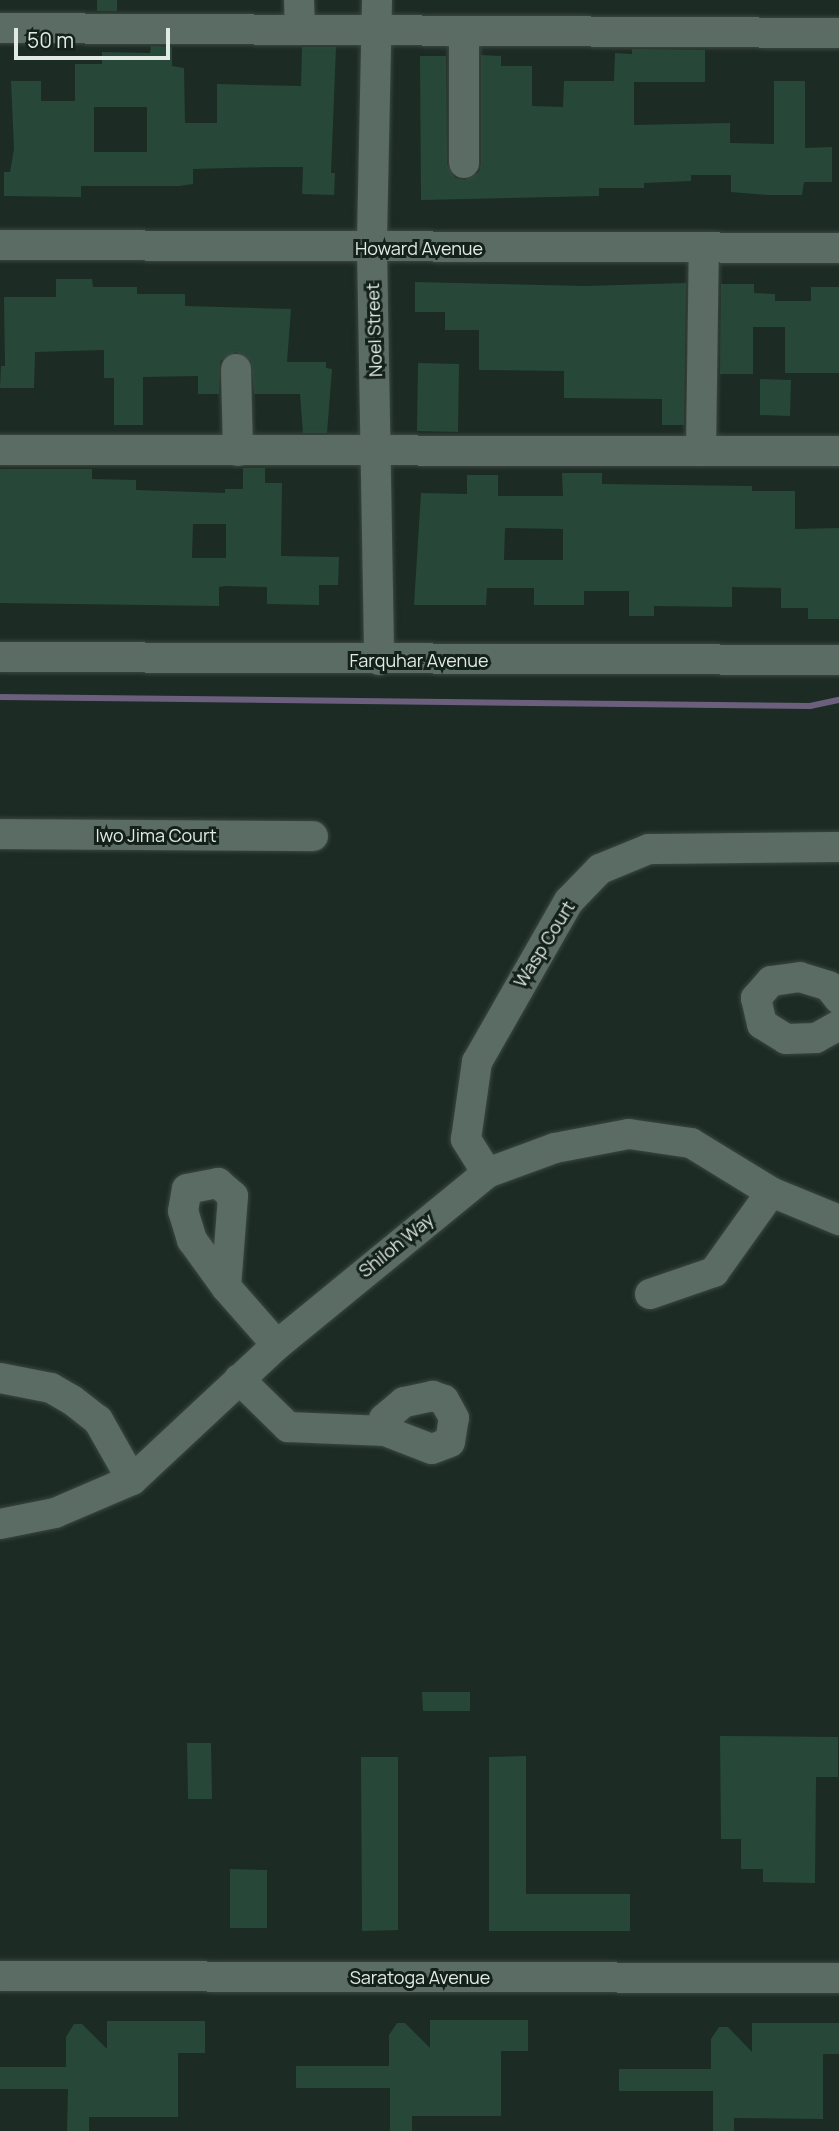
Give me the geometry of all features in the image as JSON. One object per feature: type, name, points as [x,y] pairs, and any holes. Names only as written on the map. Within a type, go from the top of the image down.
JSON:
[{"type":"street","points":[[299,0],[300,30]]},
{"type":"street","name":"Noel Street","points":[[377,0],[372,248],[378,448],[379,660]]},
{"type":"street","points":[[0,28],[839,33]]},
{"type":"street","points":[[464,31],[464,163]]},
{"type":"street","name":"Howard Avenue","points":[[0,245],[839,248]]},
{"type":"street","points":[[701,452],[704,248]]},
{"type":"street","points":[[236,369],[238,451]]},
{"type":"street","points":[[0,450],[238,451],[378,448],[839,451]]},
{"type":"street","name":"Farquhar Avenue","points":[[0,657],[839,660]]},
{"type":"street","name":"Iwo Jima Court","points":[[0,834],[313,836]]},
{"type":"street","name":"Wasp Court","points":[[487,1172],[466,1139],[477,1062],[569,901],[600,869],[649,849],[839,847]]},
{"type":"street","points":[[839,999],[829,986],[800,976],[771,981],[756,998],[762,1024],[786,1039],[816,1038],[839,1025]]},
{"type":"street","name":"Shiloh Way","points":[[0,1524],[55,1513],[132,1480],[277,1345],[487,1172],[555,1148],[629,1133],[691,1143],[771,1192],[839,1220]]},
{"type":"street","points":[[650,1294],[714,1272],[771,1192]]},
{"type":"street","points":[[226,1287],[277,1345]]},
{"type":"street","points":[[0,1378],[51,1388],[98,1420],[132,1480]]},
{"type":"street","points":[[239,1379],[288,1427],[385,1431]]},
{"type":"street","name":"Saratoga Avenue","points":[[0,1976],[839,1978]]},
{"type":"building","points":[[97,0],[117,0],[117,11],[97,11]]},
{"type":"building","points":[[151,46],[172,47],[172,66],[184,68],[185,123],[217,123],[217,84],[301,86],[302,47],[336,47],[331,173],[335,173],[334,195],[302,194],[303,167],[269,167],[193,169],[193,184],[179,186],[81,186],[81,197],[4,196],[4,172],[10,172],[14,149],[11,81],[41,81],[41,101],[75,101],[75,64],[102,64],[102,52],[150,53]],"holes":[[[94,107],[147,107],[147,152],[94,152]]]},
{"type":"building","points":[[632,49],[705,50],[705,82],[634,82],[634,125],[730,123],[730,143],[774,144],[774,81],[805,81],[805,148],[832,147],[832,182],[804,182],[802,195],[768,195],[731,192],[731,175],[691,175],[691,181],[644,183],[644,188],[599,188],[599,196],[421,200],[420,56],[446,56],[447,164],[455,178],[465,180],[479,172],[481,164],[481,55],[501,56],[501,66],[532,66],[532,106],[563,107],[564,81],[614,81],[615,53],[632,54]]},
{"type":"building","points":[[56,279],[92,279],[93,287],[137,287],[137,294],[185,294],[185,306],[291,309],[287,362],[326,362],[326,368],[332,369],[327,433],[303,433],[300,394],[254,394],[251,361],[236,352],[220,361],[219,394],[198,394],[198,376],[143,377],[143,425],[114,425],[114,378],[104,378],[104,350],[35,352],[34,388],[0,388],[1,366],[5,366],[4,297],[56,297]]},
{"type":"building","points":[[415,282],[586,286],[686,283],[684,425],[662,425],[662,399],[564,398],[564,371],[479,370],[479,330],[445,330],[445,312],[415,312]]},
{"type":"building","points":[[721,284],[754,284],[754,293],[775,294],[775,301],[811,301],[811,287],[839,287],[839,373],[785,373],[785,327],[753,327],[753,374],[720,374]]},
{"type":"building","points":[[418,363],[459,364],[458,432],[417,431]]},
{"type":"building","points":[[760,379],[791,380],[790,416],[760,415]]},
{"type":"building","points":[[243,468],[265,468],[265,483],[282,483],[281,556],[339,557],[338,585],[319,585],[319,605],[267,604],[267,587],[226,586],[219,587],[219,606],[0,603],[0,469],[92,469],[92,479],[136,480],[136,490],[225,493],[225,489],[243,489]],"holes":[[[193,524],[226,524],[226,558],[192,558]]]},
{"type":"building","points":[[562,473],[602,473],[602,484],[752,486],[752,491],[795,491],[795,529],[839,528],[839,619],[808,619],[808,608],[781,608],[781,588],[732,587],[732,607],[654,606],[654,616],[629,616],[629,591],[584,591],[584,605],[534,605],[534,588],[487,588],[486,605],[414,605],[421,493],[467,494],[467,475],[498,475],[498,496],[563,496]],"holes":[[[505,528],[563,529],[563,560],[504,560]]]},
{"type":"building","points":[[422,1692],[470,1692],[470,1711],[423,1711]]},
{"type":"building","points":[[720,1736],[838,1737],[838,1777],[816,1777],[815,1883],[763,1882],[763,1869],[741,1869],[741,1839],[721,1839]]},
{"type":"building","points":[[187,1743],[211,1743],[212,1799],[188,1799]]},
{"type":"building","points":[[526,1756],[526,1894],[630,1894],[630,1931],[489,1931],[489,1757]]},
{"type":"building","points":[[361,1757],[398,1757],[398,1930],[362,1931]]},
{"type":"building","points":[[230,1869],[267,1870],[267,1928],[230,1928]]},
{"type":"building","points":[[430,2020],[528,2020],[528,2051],[501,2051],[501,2116],[412,2116],[412,2131],[390,2131],[390,2088],[296,2088],[296,2066],[389,2066],[389,2035],[397,2023],[405,2023],[430,2048]]},
{"type":"building","points":[[107,2021],[205,2021],[205,2053],[178,2053],[178,2117],[89,2117],[89,2131],[67,2131],[68,2089],[0,2089],[0,2067],[66,2067],[66,2037],[74,2024],[82,2024],[107,2049]]},
{"type":"building","points":[[752,2023],[839,2023],[839,2054],[823,2054],[823,2119],[734,2118],[734,2131],[713,2131],[713,2091],[619,2091],[619,2069],[711,2069],[711,2039],[719,2027],[728,2027],[752,2052]]},
{"type":"waterway","points":[[0,697],[810,706],[839,700]]}]
